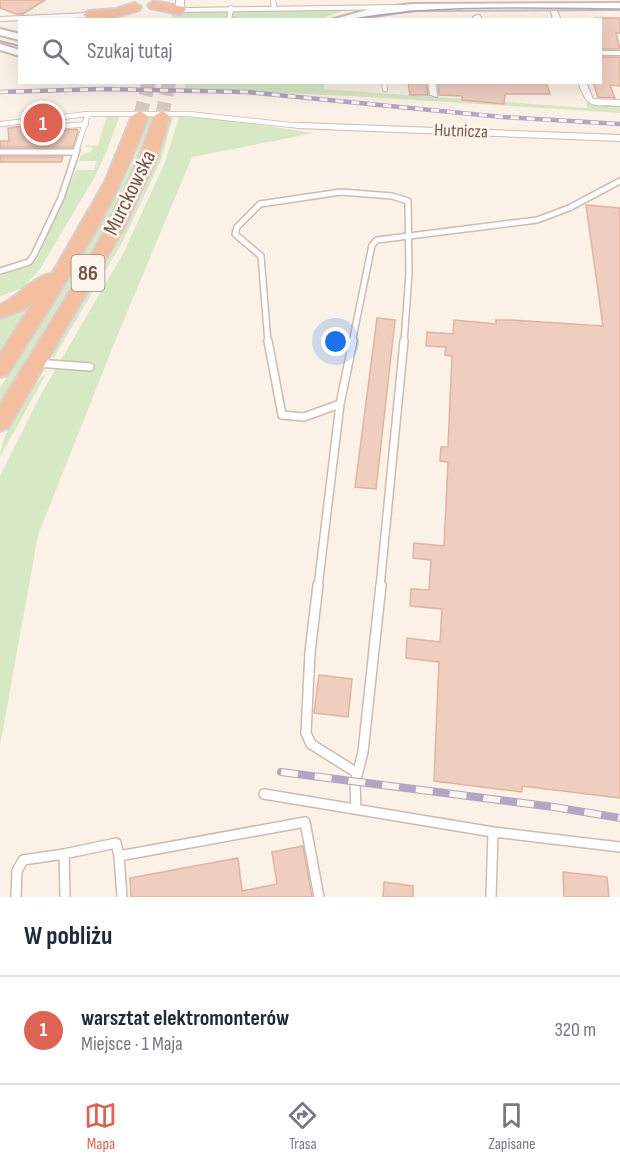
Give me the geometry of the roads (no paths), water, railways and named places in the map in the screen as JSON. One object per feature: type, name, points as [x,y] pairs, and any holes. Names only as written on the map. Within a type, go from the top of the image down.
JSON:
[{"type":"highway","points":[[158,18],[152,3],[180,5]]},
{"type":"highway","points":[[89,15],[135,9]]},
{"type":"highway","name":"Murckowska","points":[[0,370],[63,269],[122,167],[140,116]]},
{"type":"highway","name":"Murckowska","points":[[0,423],[133,194],[150,155],[162,116]]},
{"type":"highway","points":[[0,312],[18,305],[63,269]]},
{"type":"street","points":[[588,6],[600,0],[620,6]]},
{"type":"street","points":[[614,0],[620,6]]},
{"type":"street","points":[[180,5],[273,4],[412,7],[457,3],[540,3],[620,6]]},
{"type":"street","points":[[337,18],[353,7]]},
{"type":"street","points":[[390,18],[430,14],[556,16],[620,13]]},
{"type":"street","points":[[22,18],[89,15]]},
{"type":"street","points":[[0,19],[18,18]]},
{"type":"street","points":[[0,32],[18,36]]},
{"type":"street","points":[[0,47],[18,52]]},
{"type":"street","points":[[602,53],[620,53]]},
{"type":"street","points":[[432,84],[434,95]]},
{"type":"street","points":[[583,84],[588,99],[591,101],[620,103]]},
{"type":"street","name":"Hutnicza","points":[[301,126],[620,138]]},
{"type":"lane","points":[[384,84],[385,89]]},
{"type":"lane","points":[[0,271],[29,262],[34,255],[61,198],[88,114]]},
{"type":"lane","points":[[0,124],[88,114],[189,114],[301,126]]},
{"type":"lane","points":[[27,130],[86,124]]},
{"type":"lane","points":[[0,152],[75,152]]},
{"type":"lane","points":[[357,773],[312,744],[306,733],[309,652],[340,404],[372,245],[377,240],[537,220],[569,208],[620,181]]},
{"type":"lane","points":[[340,404],[313,415],[292,420],[282,416],[267,338],[261,256],[235,234],[237,227],[260,204],[341,192],[392,196],[408,201],[409,273],[400,402],[363,752],[355,783],[356,809]]},
{"type":"lane","points":[[35,363],[90,367]]},
{"type":"lane","points":[[264,794],[493,832],[620,847]]},
{"type":"lane","points":[[119,856],[304,822],[319,897]]},
{"type":"lane","points":[[491,897],[493,832]]},
{"type":"lane","points":[[16,897],[16,871],[23,860],[116,843],[122,897]]},
{"type":"lane","points":[[64,854],[65,897]]},
{"type":"tunnel","points":[[140,116],[148,84]]},
{"type":"tunnel","points":[[162,116],[169,84]]},
{"type":"tram line","points":[[362,18],[450,9],[620,9]]},
{"type":"tram line","points":[[0,41],[18,46]]},
{"type":"railway","points":[[0,92],[102,89],[247,92],[502,117],[620,124]]},
{"type":"railway","points":[[281,772],[554,807],[620,818]]},
{"type":"place","name":"warsztat elektromonterów","points":[[43,123]]}]
